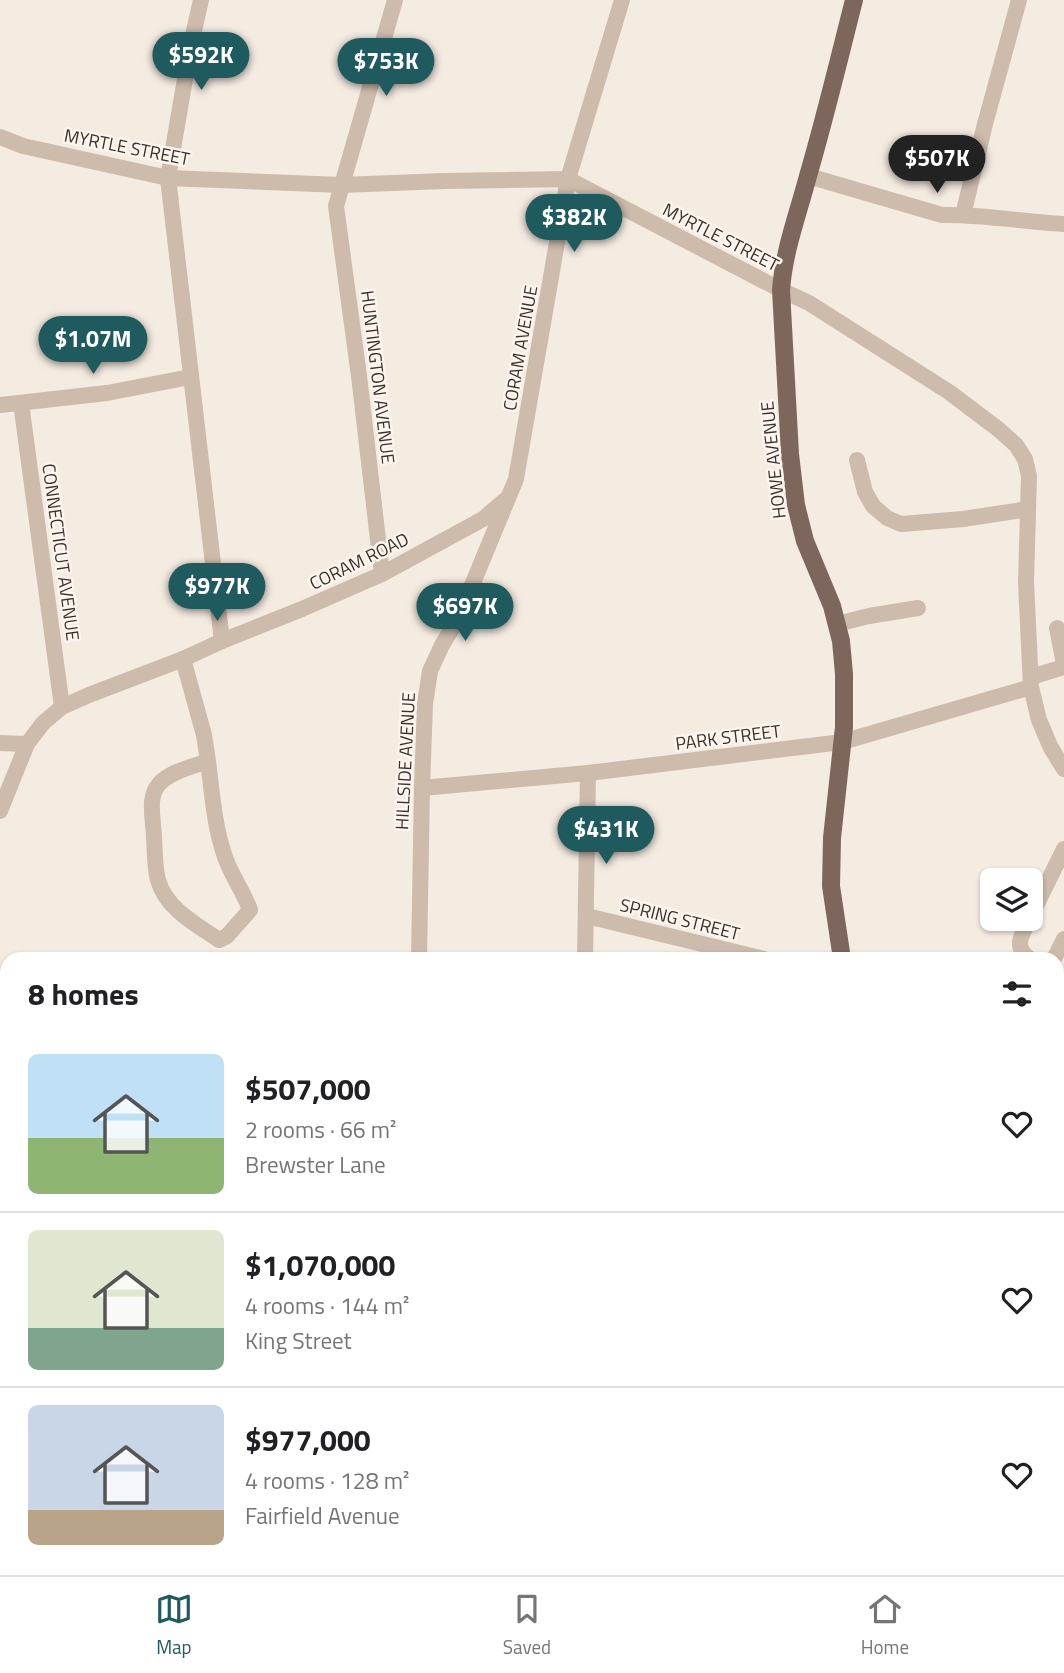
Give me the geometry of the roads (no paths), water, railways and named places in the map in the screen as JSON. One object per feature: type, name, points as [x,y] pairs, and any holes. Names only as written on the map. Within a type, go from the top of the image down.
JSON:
[{"type":"main road","name":"HOWE AVENUE","points":[[841,952],[835,924],[831,874],[845,700],[844,674],[832,606],[805,541],[796,505],[790,454],[781,290],[789,239],[855,0]]},
{"type":"street","points":[[201,0],[168,178],[222,641]]},
{"type":"street","name":"HUNTINGTON AVENUE","points":[[382,574],[336,206],[396,0]]},
{"type":"street","name":"CORAM AVENUE","points":[[507,499],[516,479],[524,441],[568,180],[622,0]]},
{"type":"street","points":[[963,215],[1019,0]]},
{"type":"street","name":"MYRTLE STREET","points":[[0,137],[23,146],[168,178],[341,186],[444,181],[568,180],[809,303],[949,392],[998,429],[1016,445],[1025,459],[1029,477],[1026,582],[1031,682],[1039,720],[1064,769]]},
{"type":"street","points":[[808,176],[942,215],[1064,224]]},
{"type":"street","points":[[0,405],[107,393],[190,377]]},
{"type":"street","name":"CONNECTICUT AVENUE","points":[[22,402],[62,708]]},
{"type":"street","points":[[857,460],[865,492],[873,506],[887,518],[901,524],[963,519],[1028,509]]},
{"type":"street","name":"CORAM ROAD","points":[[0,811],[27,744],[43,723],[62,708],[382,574],[483,519],[507,499]]},
{"type":"street","name":"HILLSIDE AVENUE","points":[[419,952],[425,704],[430,671],[458,620],[507,499]]},
{"type":"street","points":[[837,624],[918,608]]},
{"type":"street","points":[[1057,628],[1064,666]]},
{"type":"street","points":[[183,659],[204,735],[208,761],[217,831],[225,858],[250,910],[227,936],[219,940],[179,913],[158,880],[152,807],[152,794],[167,777],[208,761]]},
{"type":"street","name":"PARK STREET","points":[[422,788],[588,773],[842,743],[1031,682],[1064,666]]},
{"type":"street","points":[[0,743],[27,744]]},
{"type":"street","points":[[585,952],[588,773]]},
{"type":"street","points":[[1043,892],[1064,849]]},
{"type":"street","name":"SPRING STREET","points":[[587,916],[735,952]]},
{"type":"street","points":[[1022,952],[1020,939],[1024,931]]}]
